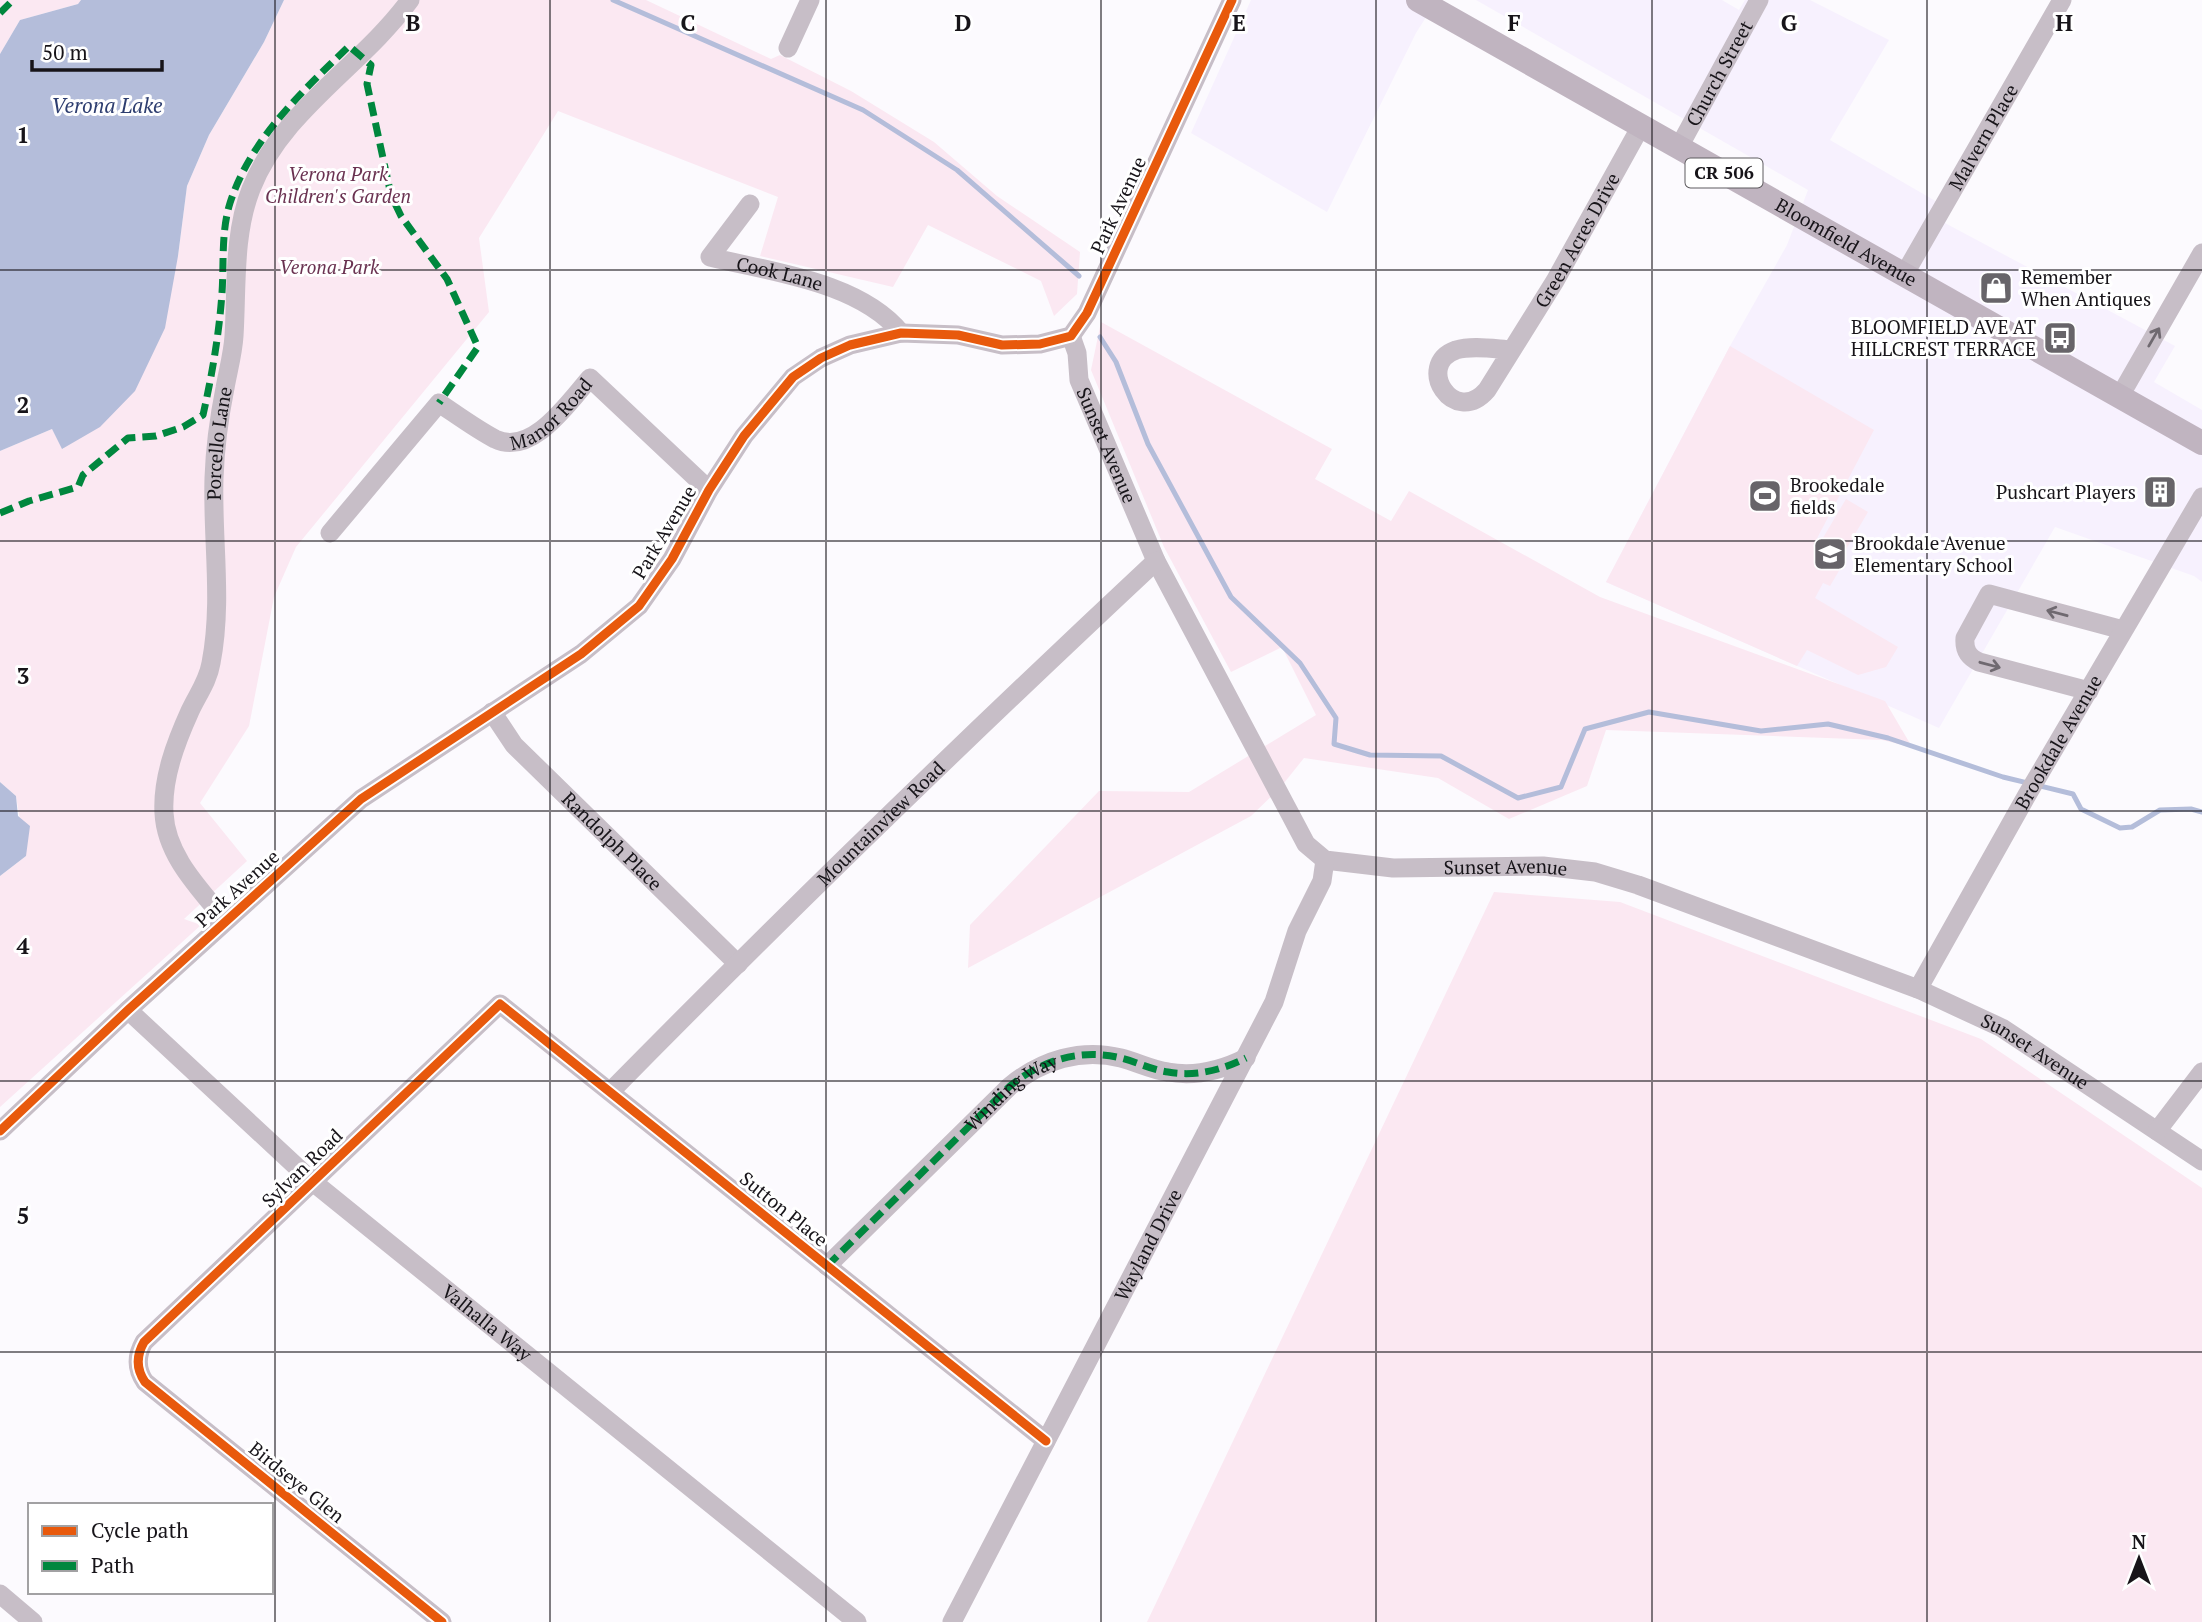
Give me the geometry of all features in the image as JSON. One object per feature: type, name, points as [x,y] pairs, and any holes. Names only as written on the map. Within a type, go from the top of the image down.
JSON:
[{"type":"main road","name":"Bloomfield Avenue","points":[[1418,0],[2202,443]]},
{"type":"street","name":"Porcello Lane","points":[[226,921],[186,872],[176,855],[167,834],[164,812],[167,780],[175,747],[206,682],[217,632],[214,478],[220,416],[233,347],[239,229],[251,190],[281,136],[293,121],[361,57],[410,0]]},
{"type":"street","points":[[788,48],[810,0]]},
{"type":"street","name":"Park Avenue","points":[[0,1131],[128,1010],[361,799],[582,654],[639,606],[672,559],[709,490],[744,436],[793,377],[821,358],[850,345],[901,333],[958,335],[1002,345],[1040,344],[1071,336],[1087,313],[1232,0]]},
{"type":"street","name":"Church Street","points":[[1679,147],[1759,0]]},
{"type":"street","name":"Malvern Place","points":[[1904,275],[2062,0]]},
{"type":"street","name":"Green Acres Drive","points":[[1512,350],[1555,281],[1642,126]]},
{"type":"street","name":"Cook Lane","points":[[751,204],[710,257],[829,286],[872,307],[890,319],[901,333]]},
{"type":"street","points":[[2120,397],[2202,253]]},
{"type":"street","name":"Sunset Avenue","points":[[1071,336],[1077,353],[1079,380],[1156,561],[1307,844],[1324,868],[1543,866],[1595,872],[1638,885],[1918,989],[2003,1028],[2202,1161]]},
{"type":"street","name":"Manor Road","points":[[330,533],[439,403],[498,440],[512,441],[529,438],[548,425],[590,378],[709,490]]},
{"type":"street","name":"Brookdale Avenue","points":[[1918,989],[2027,795],[2202,497]]},
{"type":"street","name":"Mountainview Road","points":[[611,1091],[944,762],[1156,561]]},
{"type":"street","points":[[2089,691],[1979,662],[1969,656],[1964,644],[1965,638],[1989,594],[2123,631]]},
{"type":"street","name":"Randolph Place","points":[[492,712],[514,745],[738,964]]},
{"type":"street","name":"Wayland Drive","points":[[952,1622],[1274,1002],[1297,931],[1324,868]]},
{"type":"street","name":"Sutton Place","points":[[500,1004],[1046,1440]]},
{"type":"street","name":"Sylvan Road","points":[[138,1364],[144,1342],[500,1004]]},
{"type":"street","name":"Valhalla Way","points":[[128,1010],[313,1182],[856,1622]]},
{"type":"street","name":"Winding Way","points":[[827,1266],[1010,1086],[1033,1069],[1060,1059],[1091,1054],[1122,1058],[1170,1073],[1187,1074],[1218,1070],[1246,1058]]},
{"type":"street","points":[[2157,1131],[2202,1072]]},
{"type":"street","name":"Birdseye Glen","points":[[138,1364],[145,1382],[442,1622]]},
{"type":"street","points":[[0,1594],[33,1622]]},
{"type":"shaded area","points":[[1251,0],[1437,0],[1416,33],[1327,212],[1191,133]]},
{"type":"shaded area","points":[[1476,0],[1722,0],[1739,10],[1745,0],[1810,0],[1889,40],[1830,140],[1951,210],[1945,223],[2175,346],[2154,382],[2202,410],[2202,582],[2194,576],[2055,527],[1939,728],[1606,582],[1730,346],[1787,245],[1808,190]]},
{"type":"green space","points":[[0,0],[81,0],[78,4],[20,20],[0,54]]},
{"type":"green space","name":"Verona Park","points":[[284,0],[646,0],[771,59],[780,55],[851,91],[934,142],[997,196],[1080,252],[1077,294],[1054,316],[1041,281],[928,225],[893,287],[760,256],[778,197],[558,111],[479,238],[489,312],[296,547],[274,597],[249,726],[200,803],[247,861],[184,919],[201,925],[0,1107],[0,876],[26,856],[16,796],[0,782],[0,451],[52,429],[63,449],[178,256],[187,186],[209,135],[264,42]]},
{"type":"green space","points":[[1101,322],[1332,449],[1315,479],[1391,521],[1409,491],[1600,597],[1885,701],[1912,747],[1882,740],[1606,730],[1587,786],[1509,819],[1438,778],[1304,758],[1280,788],[1251,816],[968,968],[970,925],[1099,791],[1189,792],[1316,715],[1282,647],[1231,672],[1164,547],[1091,370]]},
{"type":"green space","points":[[1730,346],[1874,430],[1813,546],[1843,564],[1830,586],[1823,583],[1815,598],[1898,647],[1886,667],[1858,675],[1807,650],[1797,666],[1606,582]]},
{"type":"green space","points":[[1846,499],[1868,512],[1842,556],[1820,543]]},
{"type":"green space","points":[[1494,892],[1620,902],[1981,1039],[2202,1188],[2202,1622],[1147,1622]]},
{"type":"water","name":"Verona Lake","points":[[81,0],[284,0],[264,42],[209,135],[187,186],[165,328],[135,391],[100,427],[62,449],[52,429],[0,451],[0,54],[20,20],[78,4]]},
{"type":"water","points":[[0,782],[16,796],[18,816],[30,826],[26,856],[0,876]]},
{"type":"waterway","points":[[613,0],[863,110],[957,170],[1079,276]]},
{"type":"waterway","points":[[1100,337],[1116,362],[1148,444],[1231,597],[1300,663],[1336,718],[1334,744],[1370,755],[1441,756],[1518,798],[1561,787],[1585,729],[1649,712],[1761,731],[1828,724],[1888,738],[2003,777],[2073,794],[2081,809],[2120,828],[2132,827],[2160,810],[2191,809],[2202,812]]},
{"type":"marked path","points":[[0,13],[13,0]]},
{"type":"marked path","points":[[0,513],[29,501],[78,487],[83,475],[128,438],[156,436],[183,427],[203,415],[219,324],[225,225],[239,179],[264,137],[280,117],[349,46],[371,65],[367,84],[391,195],[401,216],[447,279],[478,347],[439,403]]},
{"type":"marked path","points":[[827,1266],[1010,1086],[1035,1069],[1062,1058],[1091,1054],[1121,1058],[1162,1071],[1188,1074],[1218,1069],[1246,1058]]},
{"type":"cycle path","points":[[0,1131],[128,1010],[361,799],[581,654],[639,606],[672,559],[709,490],[744,436],[793,377],[821,358],[850,345],[901,333],[958,335],[1002,345],[1040,344],[1071,336],[1087,313],[1232,0]]},
{"type":"cycle path","points":[[442,1622],[145,1382],[140,1372],[138,1357],[144,1342],[500,1004],[1046,1441]]},
{"type":"place","name":"Remember When Antiques","points":[[1996,288]]},
{"type":"place","name":"BLOOMFIELD AVE AT HILLCREST TERRACE","points":[[2060,338]]},
{"type":"place","name":"Pushcart Players","points":[[2160,492]]},
{"type":"place","name":"Brookedale fields","points":[[1765,496]]},
{"type":"place","name":"Brookdale Avenue Elementary School","points":[[1830,554]]},
{"type":"park label","name":"Verona Park Children's Garden","points":[[338,185]]}]
